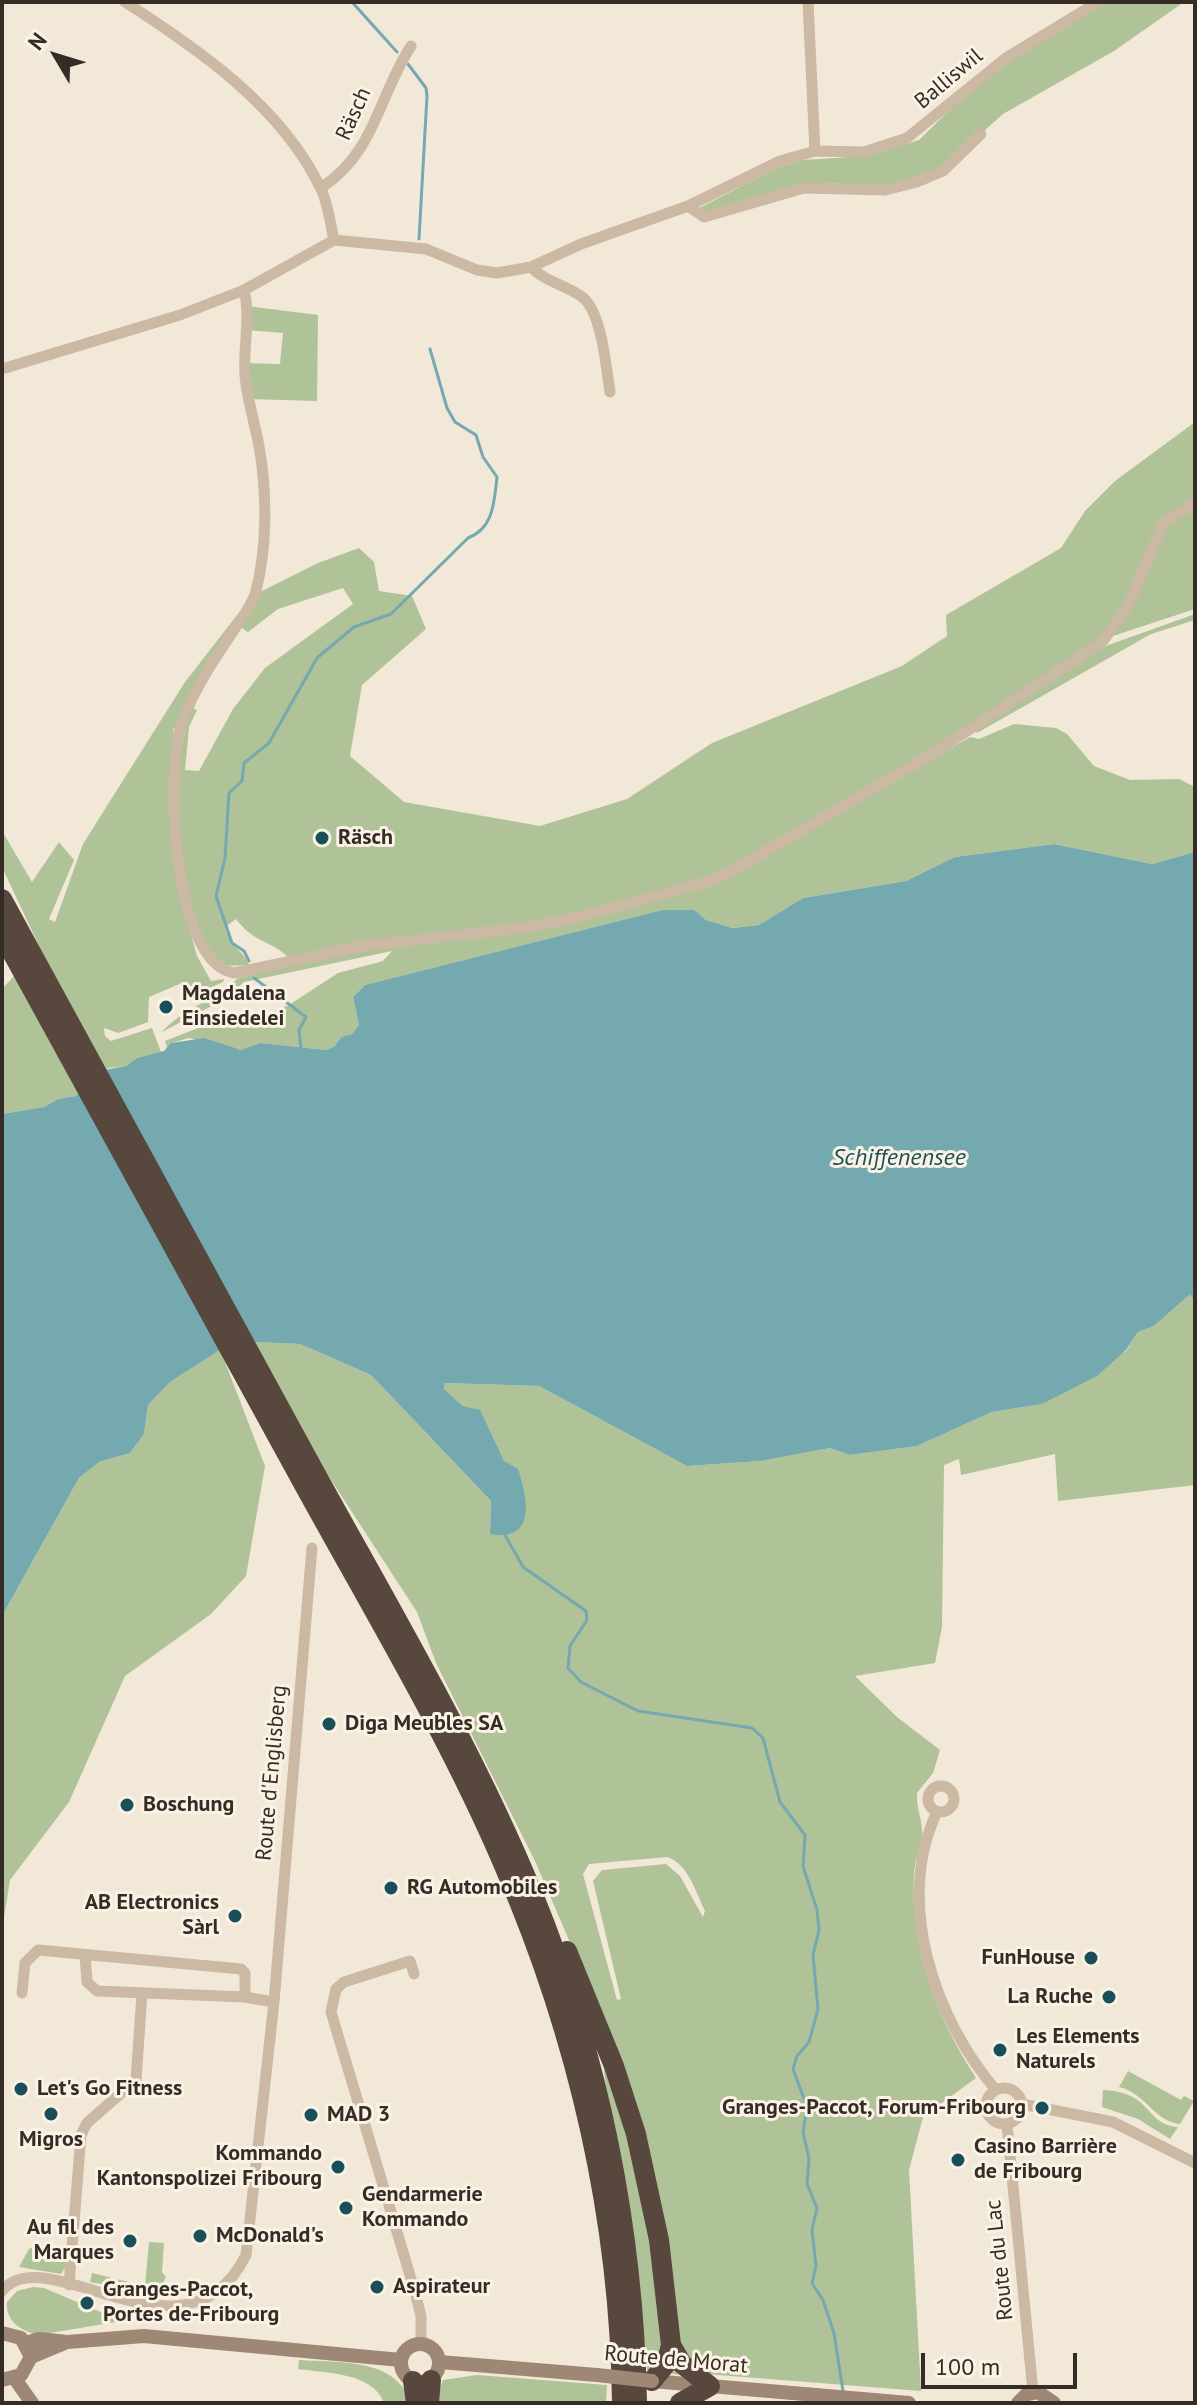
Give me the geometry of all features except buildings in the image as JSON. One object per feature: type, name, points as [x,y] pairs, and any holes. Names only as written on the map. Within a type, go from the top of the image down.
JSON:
[{"type":"highway","points":[[2,899],[28,964],[554,1920],[614,2066],[643,2158],[662,2259],[671,2345],[666,2364],[652,2381]]},
{"type":"highway","points":[[2,934],[28,964]]},
{"type":"highway","points":[[259,1386],[453,1760],[529,1925],[565,2031],[603,2196],[617,2308],[622,2403]]},
{"type":"highway","points":[[495,1810],[552,1946],[598,2095],[626,2249],[637,2403]]},
{"type":"highway","points":[[612,2403],[612,2344],[617,2308]]},
{"type":"highway","points":[[671,2345],[682,2364],[710,2386],[680,2403]]},
{"type":"highway","points":[[416,2403],[428,2374]]},
{"type":"highway","points":[[428,2374],[429,2403]]},
{"type":"main road","points":[[2,2333],[15,2334],[28,2350]]},
{"type":"main road","points":[[32,2403],[9,2379],[26,2370],[28,2350],[39,2339],[67,2342],[138,2336],[343,2352],[401,2360]]},
{"type":"main road","points":[[421,2343],[436,2351],[428,2374],[403,2373],[401,2360],[410,2346],[421,2343]]},
{"type":"main road","name":"Route de Morat","points":[[428,2374],[597,2375],[909,2403]]},
{"type":"main road","points":[[1018,2403],[1033,2392],[1049,2396],[1054,2403]]},
{"type":"street","points":[[125,2],[164,28],[260,104],[321,188],[334,240]]},
{"type":"street","points":[[2,369],[180,315],[244,290],[334,240],[426,249],[477,270],[497,273],[531,267],[581,244],[688,206],[752,173],[815,151],[808,2]]},
{"type":"street","name":"Balliswil","points":[[815,151],[864,152],[907,138],[1006,58],[1098,2]]},
{"type":"street","name":"Räsch","points":[[321,188],[354,161],[411,46]]},
{"type":"street","points":[[688,206],[704,217],[804,188],[873,190],[900,186],[939,174],[981,134]]},
{"type":"street","points":[[531,267],[539,275],[586,299],[599,328],[610,392]]},
{"type":"street","points":[[244,290],[248,320],[245,373],[263,485],[261,552],[250,605],[203,677],[179,734],[176,843],[185,898],[195,931],[215,966],[234,973],[364,946],[529,927],[641,900],[732,871],[934,753],[1103,641],[1128,606],[1164,522],[1195,503]]},
{"type":"street","name":"Route d'Englisberg","points":[[2,2291],[9,2283],[23,2279],[69,2285],[159,2305],[182,2306],[213,2294],[237,2272],[250,2232],[274,2002],[312,1548]]},
{"type":"street","points":[[937,1812],[930,1828],[921,1870],[923,1932],[943,2005],[957,2035],[996,2090]]},
{"type":"street","points":[[22,1993],[25,1963],[38,1950],[241,1969],[245,1973],[245,1997]]},
{"type":"street","points":[[85,1955],[87,1982],[97,1991],[245,1997],[274,2002]]},
{"type":"street","points":[[414,1974],[410,1961],[344,1982],[336,1989],[331,2012],[415,2292],[421,2316],[421,2343]]},
{"type":"street","points":[[69,2285],[81,2135],[87,2123],[136,2080],[142,1993]]},
{"type":"street","points":[[996,2090],[1010,2090],[1022,2104],[1113,2122],[1195,2163]]},
{"type":"street","points":[[996,2090],[988,2100],[987,2112],[997,2123],[1007,2124],[1018,2118],[1022,2104]]},
{"type":"street","name":"Route du Lac","points":[[1007,2124],[1033,2392]]},
{"type":"green space","points":[[1105,2],[1184,2],[1114,51],[1003,114],[940,170],[890,186],[824,183],[708,214],[699,208],[779,167],[802,160],[866,156],[919,140],[972,88],[1051,33]]},
{"type":"green space","points":[[247,306],[318,315],[317,401],[248,399],[245,363],[280,364],[283,333],[247,330]]},
{"type":"green space","points":[[1195,422],[1195,609],[1113,636],[1106,631],[1086,649],[933,748],[732,866],[708,878],[575,913],[517,924],[356,942],[288,957],[249,933],[236,919],[228,925],[228,932],[232,943],[249,965],[224,966],[207,943],[194,914],[184,879],[179,842],[179,768],[192,708],[197,710],[189,727],[185,770],[199,771],[233,709],[265,668],[353,604],[343,588],[278,609],[248,632],[239,626],[262,591],[318,563],[359,548],[374,562],[379,591],[412,596],[426,629],[362,685],[350,756],[404,802],[540,826],[627,799],[712,743],[902,666],[947,636],[946,615],[1061,548],[1085,511],[1115,481]]},
{"type":"green space","points":[[248,601],[173,730],[179,893],[197,956],[211,981],[224,979],[223,982],[201,992],[184,982],[149,997],[148,1022],[118,1033],[104,1028],[105,1036],[111,1041],[152,1028],[161,1052],[137,1058],[126,1066],[108,1068],[76,1096],[58,1099],[44,1107],[2,1114],[2,989],[40,948],[2,867],[2,831],[32,882],[59,842],[74,860],[49,919],[55,922],[83,844],[185,682]]},
{"type":"green space","points":[[1195,614],[1195,620],[1151,634],[977,733],[1103,647]]},
{"type":"green space","points":[[1014,724],[1056,728],[1067,734],[1094,766],[1130,780],[1179,779],[1195,787],[1195,852],[1152,864],[1054,844],[955,857],[906,881],[803,898],[759,925],[731,928],[706,920],[693,910],[662,910],[365,985],[353,997],[359,1025],[352,1034],[341,1037],[335,1046],[326,1050],[260,1043],[241,1050],[189,1038],[172,1043],[167,1048],[165,1041],[208,1024],[234,1028],[289,1005],[338,973],[383,961],[392,951],[244,982],[225,999],[162,1032],[180,1016],[220,993],[238,978],[360,950],[508,934],[735,874],[970,737],[979,739]]},
{"type":"green space","points":[[1195,1290],[1195,1485],[1058,1501],[1055,1454],[961,1475],[959,1459],[944,1465],[942,1627],[935,1663],[855,1676],[897,1717],[940,1750],[933,1773],[917,1793],[922,1836],[914,1873],[916,1928],[928,1980],[938,2006],[976,2078],[923,2117],[909,2170],[921,2391],[680,2372],[687,2376],[647,2370],[626,2185],[606,2087],[596,2003],[535,1861],[436,1663],[417,1612],[322,1466],[254,1342],[300,1344],[371,1375],[491,1501],[490,1534],[504,1461],[463,1406],[444,1389],[444,1383],[539,1386],[687,1466],[761,1461],[830,1448],[850,1455],[917,1446],[992,1412],[1042,1404],[1126,1351],[1138,1332],[1154,1326]],"holes":[[[667,1857],[674,1860],[690,1880],[705,1911],[703,1917],[680,1876],[666,1864],[602,1870],[593,1881],[621,1999],[617,2000],[583,1874],[589,1864]]]},
{"type":"green space","points":[[220,1349],[265,1466],[246,1576],[211,1614],[125,1676],[69,1802],[10,1880],[2,1930],[2,1616],[79,1478],[99,1462],[130,1453],[144,1434],[148,1405],[170,1382]]},
{"type":"green space","points":[[1128,2071],[1181,2100],[1184,2096],[1194,2101],[1180,2124],[1163,2118],[1136,2095],[1119,2087]]},
{"type":"green space","points":[[1103,2090],[1131,2096],[1159,2120],[1178,2127],[1170,2139],[1138,2119],[1102,2107]]},
{"type":"green space","points":[[149,2242],[164,2243],[162,2272],[166,2277],[158,2294],[90,2282],[92,2273],[145,2286]]},
{"type":"green space","points":[[37,2245],[37,2252],[65,2254],[67,2248],[66,2266],[61,2274],[19,2267],[29,2249]]},
{"type":"green space","points":[[44,2288],[122,2321],[38,2335],[32,2333],[11,2320],[7,2302],[17,2291]]},
{"type":"green space","points":[[299,2360],[364,2365],[379,2370],[393,2377],[411,2403],[384,2403],[370,2385],[334,2373],[298,2369]]},
{"type":"green space","points":[[477,2375],[607,2385],[606,2403],[434,2403],[443,2380]]},
{"type":"water","name":"Schiffenensee","points":[[1054,844],[1152,864],[1195,852],[1195,1290],[1154,1326],[1138,1332],[1126,1350],[1097,1376],[1042,1404],[992,1412],[917,1446],[850,1455],[830,1448],[761,1461],[687,1466],[539,1386],[444,1383],[444,1389],[463,1406],[480,1410],[504,1461],[518,1469],[526,1504],[525,1515],[516,1531],[505,1535],[490,1534],[491,1501],[371,1375],[300,1344],[254,1342],[221,1349],[170,1382],[148,1405],[144,1434],[130,1453],[99,1462],[79,1478],[2,1616],[2,1114],[44,1107],[58,1099],[76,1096],[99,1071],[126,1066],[137,1058],[164,1051],[171,1043],[204,1038],[241,1050],[260,1043],[326,1050],[335,1046],[341,1037],[352,1034],[359,1025],[353,997],[365,985],[662,910],[694,910],[706,920],[732,928],[759,925],[803,898],[906,881],[955,857]]},
{"type":"waterway","points":[[352,2],[397,52]]},
{"type":"waterway","points":[[408,64],[426,88],[427,96],[419,239]]},
{"type":"waterway","points":[[249,961],[244,951],[232,943],[216,896],[225,858],[229,793],[242,781],[244,763],[269,743],[317,658],[354,627],[391,614],[468,538],[483,528],[491,513],[497,477],[483,457],[476,435],[455,422],[447,408],[430,349]]},
{"type":"waterway","points":[[254,978],[306,1017],[299,1030],[301,1049]]},
{"type":"waterway","points":[[1190,1292],[1195,1298]]},
{"type":"waterway","points":[[505,1535],[523,1567],[586,1611],[587,1620],[570,1646],[568,1668],[581,1682],[638,1711],[752,1728],[763,1738],[780,1802],[805,1835],[803,1866],[817,1910],[819,1930],[813,1955],[818,2009],[809,2042],[797,2056],[793,2069],[807,2107],[803,2132],[809,2159],[807,2184],[817,2208],[812,2230],[816,2266],[812,2283],[823,2300],[834,2333],[843,2391]]},
{"type":"place","name":"Räsch","points":[[322,838]]},
{"type":"place","name":"Magdalena Einsiedelei","points":[[166,1007]]},
{"type":"place","name":"Diga Meubles SA","points":[[329,1724]]},
{"type":"place","name":"Boschung","points":[[127,1805]]},
{"type":"place","name":"RG Automobiles","points":[[391,1888]]},
{"type":"place","name":"AB Electronics Sàrl","points":[[235,1916]]},
{"type":"place","name":"FunHouse","points":[[1091,1958]]},
{"type":"place","name":"La Ruche","points":[[1109,1997]]},
{"type":"place","name":"Les Elements Naturels","points":[[1000,2050]]},
{"type":"place","name":"Let's Go Fitness","points":[[21,2089]]},
{"type":"place","name":"Granges-Paccot, Forum-Fribourg","points":[[1042,2108]]},
{"type":"place","name":"Migros","points":[[51,2114]]},
{"type":"place","name":"MAD 3","points":[[311,2115]]},
{"type":"place","name":"Casino Barrière de Fribourg","points":[[958,2160]]},
{"type":"place","name":"Kommando Kantonspolizei Fribourg","points":[[338,2167]]},
{"type":"place","name":"Gendarmerie Kommando","points":[[346,2208]]},
{"type":"place","name":"McDonald's","points":[[200,2236]]},
{"type":"place","name":"Au fil des Marques","points":[[130,2241]]},
{"type":"place","name":"Aspirateur","points":[[377,2287]]},
{"type":"place","name":"Granges-Paccot, Portes de-Fribourg","points":[[87,2303]]}]
